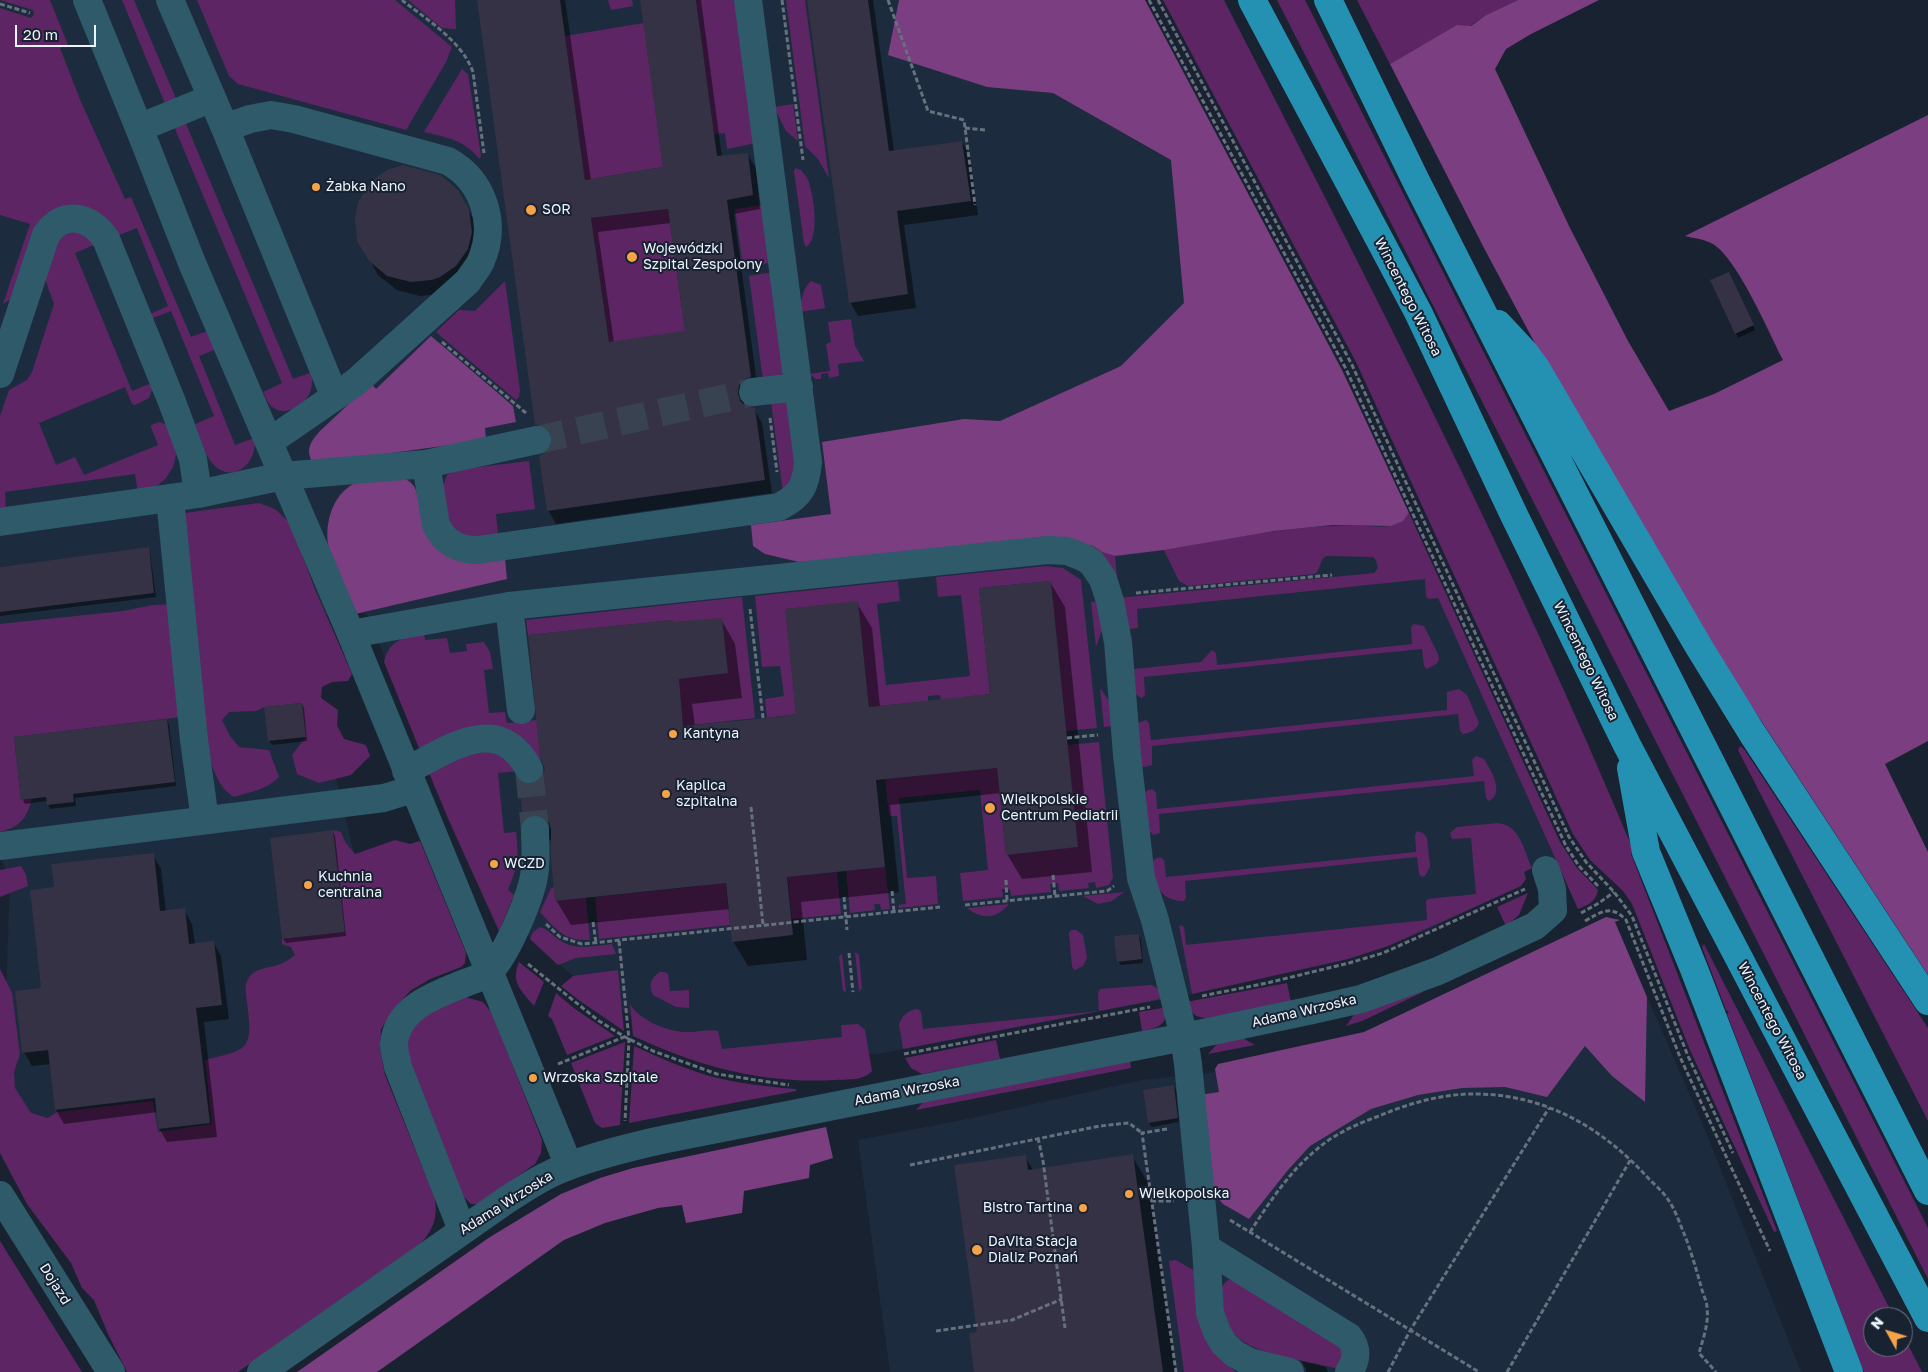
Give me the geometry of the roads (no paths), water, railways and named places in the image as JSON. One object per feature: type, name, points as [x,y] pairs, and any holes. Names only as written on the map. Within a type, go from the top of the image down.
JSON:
[{"type":"main road","name":"Wincentego Witosa","points":[[1252,0],[1418,312],[1514,515],[1627,746],[1928,1318]]},
{"type":"main road","points":[[1328,0],[1411,171],[1928,1191]]},
{"type":"main road","points":[[1478,303],[1525,353],[1536,368],[1694,639],[1752,732],[1928,1001]]},
{"type":"main road","points":[[1627,746],[1644,847],[1694,969],[1849,1372]]},
{"type":"street","points":[[86,0],[140,128],[192,263],[351,634],[488,973],[569,1166]]},
{"type":"street","points":[[170,0],[225,128],[334,396]]},
{"type":"street","points":[[426,464],[436,525],[449,543],[466,550],[478,550],[779,507],[790,501],[800,492],[806,478],[808,462],[748,0]]},
{"type":"street","points":[[140,128],[212,98]]},
{"type":"street","points":[[225,128],[250,119],[271,115],[294,119],[448,161],[460,168],[475,184],[483,199],[487,217],[487,240],[480,262],[468,281],[356,382],[269,442]]},
{"type":"street","points":[[0,374],[9,315],[48,231],[62,221],[73,218],[88,221],[98,228],[106,239],[172,402],[193,459],[198,494]]},
{"type":"street","points":[[760,392],[799,387]]},
{"type":"street","points":[[0,522],[198,494],[283,476],[426,464],[537,440]]},
{"type":"street","points":[[170,498],[194,740],[205,820]]},
{"type":"street","points":[[351,634],[509,606],[1048,550],[1067,551],[1092,563],[1103,579],[1118,642],[1141,878],[1156,920],[1184,1037],[1206,1248],[1210,1314],[1224,1344],[1236,1354],[1250,1362],[1290,1372]]},
{"type":"street","points":[[509,606],[522,710]]},
{"type":"street","points":[[0,846],[384,798],[468,740],[484,737],[501,740],[514,749],[522,756],[529,769]]},
{"type":"street","points":[[462,1230],[398,1067],[394,1047],[396,1033],[404,1018],[419,1004],[488,973],[504,951],[528,898],[535,874],[535,830]]},
{"type":"street","name":"Adama Wrzoska","points":[[261,1372],[462,1230],[534,1182],[569,1166],[630,1147],[676,1137],[1184,1037],[1361,999],[1438,971],[1535,926],[1553,910],[1552,889],[1546,870]]},
{"type":"street","name":"Dojazd","points":[[0,1195],[111,1372]]},
{"type":"street","points":[[1206,1248],[1349,1337],[1354,1343],[1356,1354],[1349,1372]]},
{"type":"tunnel","points":[[537,440],[753,392]]},
{"type":"tunnel","points":[[529,769],[535,830]]},
{"type":"place","name":"Żabka Nano","points":[[316,187]]},
{"type":"place","name":"SOR","points":[[531,210]]},
{"type":"place","name":"Wojewódzki Szpital Zespolony","points":[[632,257]]},
{"type":"place","name":"Kantyna","points":[[673,734]]},
{"type":"place","name":"Kaplica szpitalna","points":[[666,794]]},
{"type":"place","name":"Wielkpolskie Centrum Pediatrii","points":[[990,808]]},
{"type":"place","name":"WCZD","points":[[494,864]]},
{"type":"place","name":"Kuchnia centralna","points":[[308,885]]},
{"type":"place","name":"Wrzoska Szpitale","points":[[533,1078]]},
{"type":"place","name":"Wielkopolska","points":[[1129,1194]]},
{"type":"place","name":"Bistro Tartina","points":[[1083,1208]]},
{"type":"place","name":"DaVita Stacja Dializ Poznań","points":[[977,1250]]}]
